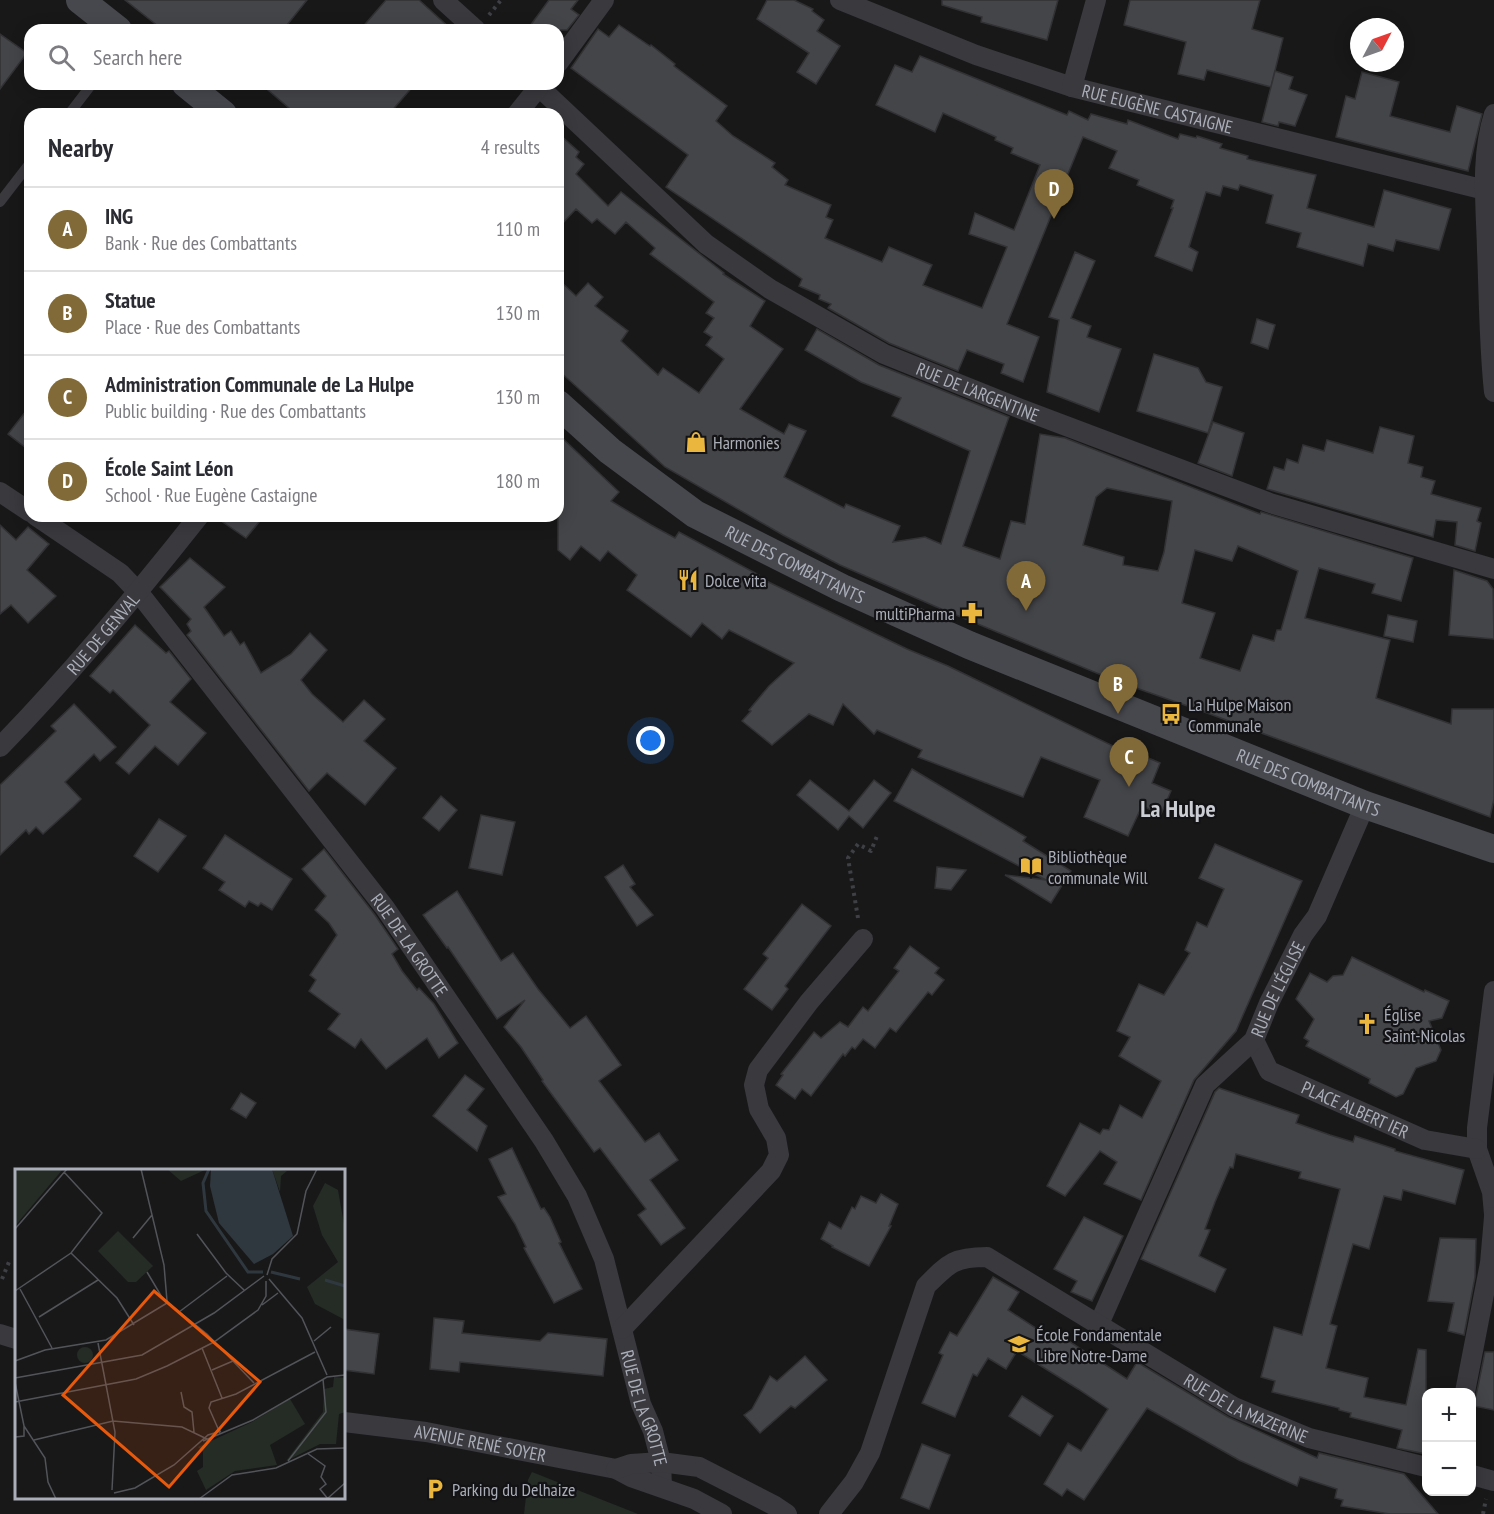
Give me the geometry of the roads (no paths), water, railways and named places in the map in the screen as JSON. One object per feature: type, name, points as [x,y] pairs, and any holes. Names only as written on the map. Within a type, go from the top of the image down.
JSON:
[{"type":"main road","points":[[80,0],[110,24]]},
{"type":"main road","points":[[193,90],[216,108]]},
{"type":"main road","name":"RUE DES COMBATTANTS","points":[[564,409],[610,451],[694,514],[842,588],[969,645],[1365,805],[1494,849]]},
{"type":"street","points":[[443,0],[469,24]]},
{"type":"street","points":[[564,55],[604,0]]},
{"type":"street","name":"RUE EUGÈNE CASTAIGNE","points":[[840,0],[976,56],[1072,87],[1489,185]]},
{"type":"street","points":[[1072,87],[1096,0]]},
{"type":"street","points":[[522,108],[535,90]]},
{"type":"street","name":"RUE DE L'ARGENTINE","points":[[544,90],[563,108]]},
{"type":"street","name":"RUE DE L'ARGENTINE","points":[[564,109],[706,244],[770,289],[884,354],[1270,503],[1494,569]]},
{"type":"street","points":[[1494,114],[1489,128],[1494,392]]},
{"type":"street","points":[[0,492],[24,508]]},
{"type":"street","name":"RUE DE LA GROTTE","points":[[45,522],[120,573],[139,593],[385,908],[544,1141],[577,1196],[604,1259],[641,1404],[653,1431],[661,1462],[662,1486]]},
{"type":"street","name":"RUE DE GENVAL","points":[[0,747],[59,686],[139,593],[194,522]]},
{"type":"street","name":"RUE DE L'ÉGLISE","points":[[1099,1324],[1205,1085],[1254,1040],[1269,1003],[1303,935],[1317,916],[1365,805]]},
{"type":"street","name":"RUE DE LA GROTTE","points":[[622,1329],[771,1171],[779,1155],[776,1138],[759,1109],[754,1085],[758,1070],[809,1002],[863,939]]},
{"type":"street","points":[[1466,1388],[1490,1263],[1494,1216],[1492,1192],[1477,1149],[1477,1128],[1494,991]]},
{"type":"street","name":"PLACE ALBERT IER","points":[[1254,1040],[1269,1071],[1425,1140],[1477,1149]]},
{"type":"street","name":"RUE DE LA MAZERINE","points":[[829,1514],[854,1482],[870,1453],[926,1286],[943,1269],[964,1257],[987,1257],[1234,1407],[1309,1438],[1422,1466]]},
{"type":"street","name":"AVENUE RENÉ SOYER","points":[[345,1422],[426,1432],[616,1469],[631,1477],[694,1499],[722,1514]]},
{"type":"street","name":"AVENUE RENÉ SOYER","points":[[616,1469],[631,1464],[661,1462],[699,1467],[787,1514]]},
{"type":"street","points":[[1476,1476],[1494,1481]]},
{"type":"lane","points":[[74,108],[87,90]]},
{"type":"lane","points":[[0,202],[24,171]]},
{"type":"place","name":"École Saint Léon","points":[[1054,219]]},
{"type":"place","name":"Harmonies","points":[[696,442]]},
{"type":"place","name":"Dolce vita","points":[[688,580]]},
{"type":"place","name":"ING","points":[[1026,611]]},
{"type":"place","name":"multiPharma","points":[[972,613]]},
{"type":"place","name":"Statue","points":[[1118,714]]},
{"type":"place","name":"La Hulpe Maison Communale","points":[[1171,714]]},
{"type":"place","name":"Administration Communale de La Hulpe","points":[[1129,787]]},
{"type":"place","name":"Bibliothèque communale Will","points":[[1031,866]]},
{"type":"place","name":"Église Saint-Nicolas","points":[[1367,1024]]},
{"type":"place","name":"École Fondamentale Libre Notre-Dame","points":[[1019,1344]]},
{"type":"place","name":"Parking du Delhaize","points":[[435,1489]]},
{"type":"district","name":"La Hulpe","points":[[1178,808]]}]
